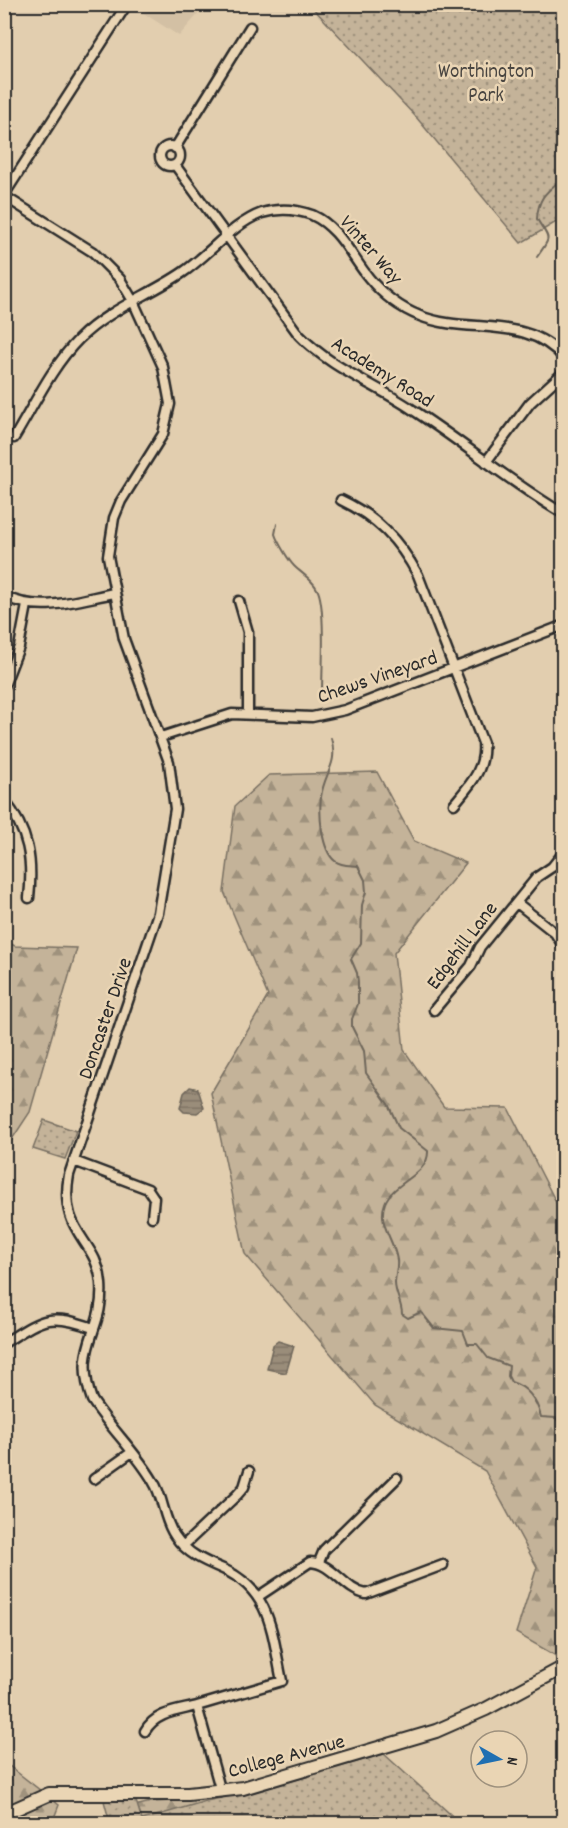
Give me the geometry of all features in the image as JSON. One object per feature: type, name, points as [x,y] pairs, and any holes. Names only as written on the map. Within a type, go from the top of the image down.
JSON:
[{"type":"street","points":[[4,196],[127,4]]},
{"type":"street","points":[[175,165],[180,156],[175,148],[250,27]]},
{"type":"street","name":"Academy Road","points":[[175,148],[165,147],[159,156],[164,165],[175,165],[299,335],[312,348],[342,370],[405,404],[564,514]]},
{"type":"street","name":"Doncaster Drive","points":[[4,196],[93,252],[120,279],[133,301],[163,367],[170,404],[163,434],[121,501],[114,518],[108,556],[114,593],[130,659],[161,737],[173,776],[175,809],[162,894],[153,929],[67,1186],[68,1213],[72,1224],[98,1265],[101,1280],[101,1310],[85,1356],[86,1384],[99,1410],[154,1482],[170,1528],[183,1546],[205,1563],[236,1576],[259,1596],[270,1624],[282,1681],[197,1706]]},
{"type":"street","name":"Vinter Way","points":[[14,438],[68,351],[95,325],[183,273],[228,236],[261,213],[283,210],[303,212],[333,229],[369,278],[404,308],[446,324],[527,331],[549,344],[564,358]]},
{"type":"street","points":[[486,462],[530,404],[564,372]]},
{"type":"street","points":[[341,500],[377,521],[404,550],[418,575],[483,743],[484,753],[479,771],[454,804]]},
{"type":"street","points":[[4,596],[27,605],[56,605],[114,593]]},
{"type":"street","points":[[239,601],[248,632],[248,714]]},
{"type":"street","points":[[4,686],[19,647],[27,605]]},
{"type":"street","name":"Chews Vineyard","points":[[161,737],[218,717],[248,714],[293,717],[328,714],[356,706],[564,625]]},
{"type":"street","points":[[4,800],[15,813],[28,839],[32,873],[29,898]]},
{"type":"street","name":"Edgehill Lane","points":[[434,1010],[471,966],[480,947],[537,876],[552,867],[564,852]]},
{"type":"street","points":[[517,903],[555,933],[564,947]]},
{"type":"street","points":[[74,1161],[148,1189],[154,1198],[152,1216]]},
{"type":"street","points":[[4,1343],[34,1324],[53,1319],[70,1320],[93,1328]]},
{"type":"street","points":[[94,1479],[132,1452]]},
{"type":"street","points":[[183,1546],[237,1495],[244,1486],[249,1471]]},
{"type":"street","points":[[319,1562],[324,1550],[398,1478]]},
{"type":"street","points":[[259,1596],[305,1564],[319,1562],[357,1591],[366,1594],[443,1565]]},
{"type":"street","name":"College Avenue","points":[[4,1814],[48,1794],[221,1792],[383,1749],[436,1731],[486,1709],[564,1667]]},
{"type":"street","points":[[145,1731],[149,1724],[162,1715],[197,1706],[221,1792]]},
{"type":"shaded area","points":[[131,5],[206,5],[179,36]]},
{"type":"shaded area","points":[[190,1087],[198,1089],[204,1108],[197,1113],[184,1112],[180,1108],[184,1093]]},
{"type":"shaded area","points":[[278,1341],[294,1346],[286,1373],[267,1369],[273,1345]]},
{"type":"green space","name":"Worthington Park","points":[[310,5],[563,5],[563,218],[521,243],[416,117]]},
{"type":"green space","points":[[377,772],[414,841],[466,863],[394,953],[404,1050],[444,1107],[508,1108],[557,1204],[563,1207],[563,1660],[516,1633],[537,1567],[485,1471],[375,1405],[245,1254],[211,1093],[268,996],[224,892],[235,806],[269,775]]},
{"type":"green space","points":[[5,941],[15,946],[77,948],[30,1112],[5,1150]]},
{"type":"green space","points":[[44,1120],[76,1131],[65,1159],[33,1149]]},
{"type":"green space","points":[[384,1754],[460,1823],[110,1823],[104,1801],[136,1801],[142,1820],[206,1801],[261,1790]]},
{"type":"green space","points":[[4,1762],[59,1805],[52,1823],[5,1823]]},
{"type":"green space","points":[[216,1799],[205,1809],[129,1823],[126,1808],[151,1802]]},
{"type":"waterway","points":[[564,149],[564,158]]},
{"type":"waterway","points":[[537,257],[548,238],[537,219],[539,205],[553,186],[564,177]]},
{"type":"waterway","points":[[277,524],[275,534],[283,551],[294,566],[312,582],[320,597],[323,622],[322,692]]},
{"type":"waterway","points":[[331,738],[332,762],[320,804],[324,840],[330,856],[337,863],[358,866],[365,880],[366,892],[362,905],[361,943],[351,959],[358,982],[358,1004],[352,1019],[352,1027],[364,1051],[366,1073],[388,1104],[399,1128],[428,1151],[423,1166],[395,1189],[385,1203],[383,1211],[384,1225],[397,1260],[395,1287],[402,1314],[408,1318],[421,1312],[434,1328],[463,1331],[468,1344],[477,1344],[488,1358],[509,1366],[508,1376],[511,1382],[522,1387],[531,1395],[541,1417],[556,1418],[564,1429]]}]
